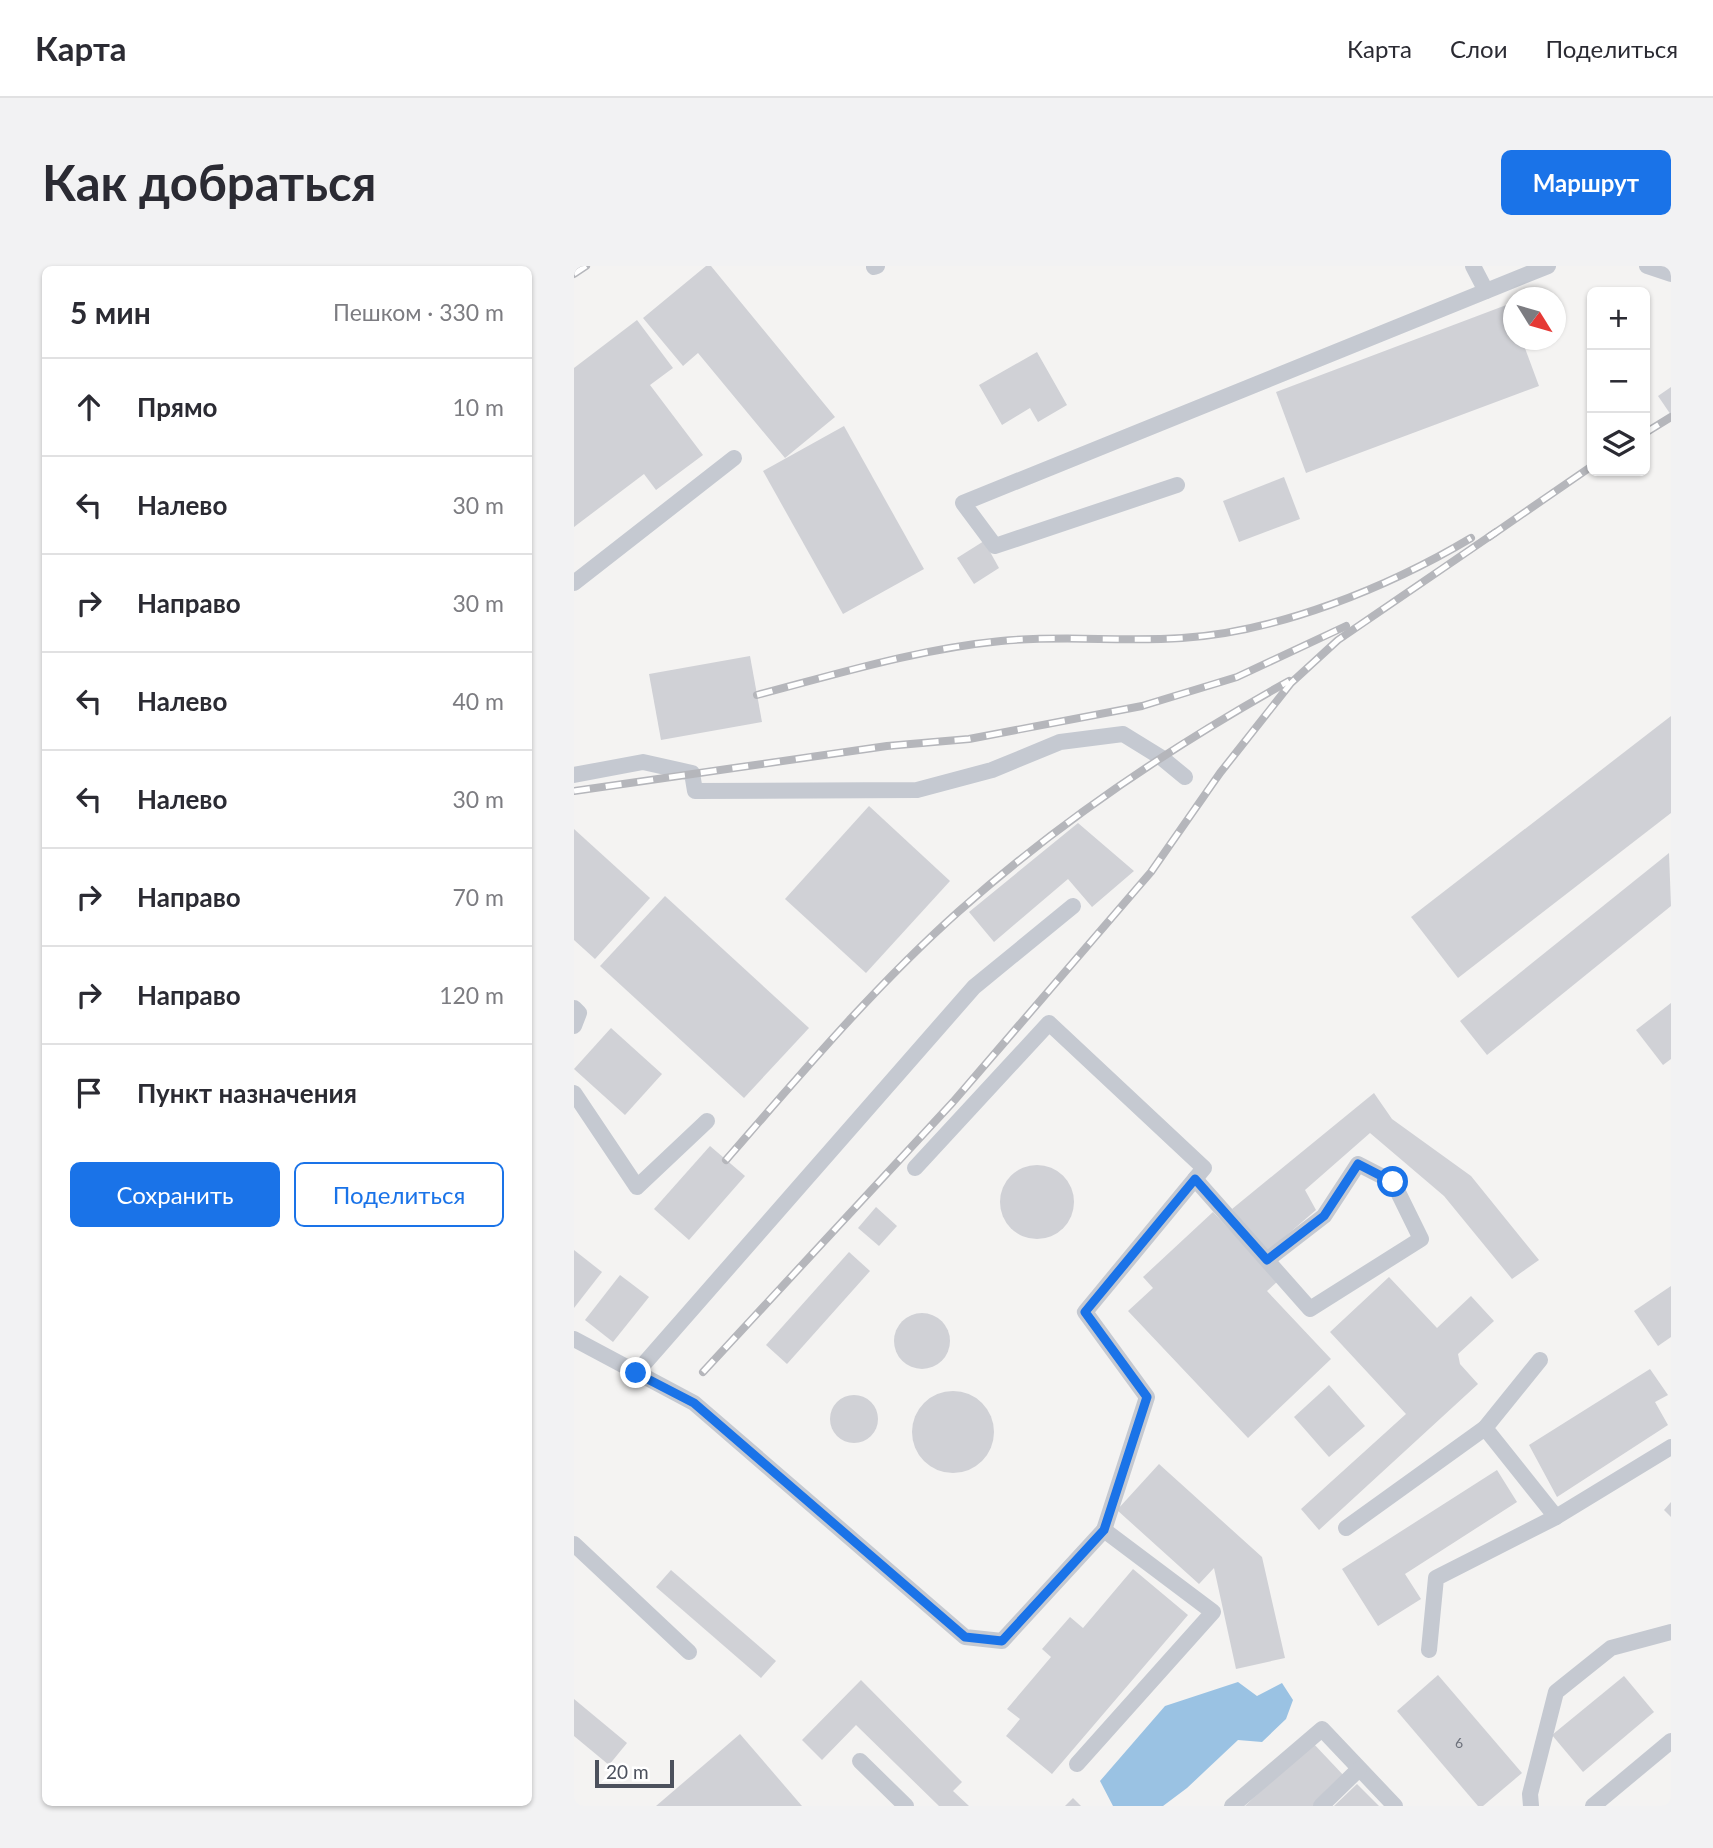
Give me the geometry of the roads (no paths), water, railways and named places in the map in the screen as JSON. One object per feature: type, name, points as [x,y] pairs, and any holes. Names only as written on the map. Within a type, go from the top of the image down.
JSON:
[{"type":"lane","points":[[1473,266],[1486,291]]},
{"type":"lane","points":[[1177,485],[995,546],[963,503],[1548,266]]},
{"type":"lane","points":[[1647,266],[1671,274]]},
{"type":"lane","points":[[574,583],[734,458]]},
{"type":"lane","points":[[574,775],[643,762],[692,773],[695,791],[917,790],[992,770],[1060,742],[1123,734],[1162,758],[1185,777]]},
{"type":"lane","points":[[636,1373],[974,987],[1073,906]]},
{"type":"lane","points":[[574,1008],[579,1013],[574,1026]]},
{"type":"lane","points":[[574,1339],[694,1403],[965,1637],[1002,1641],[1104,1530],[1147,1397],[1085,1312],[1204,1168],[1049,1023],[915,1168]]},
{"type":"lane","points":[[574,1093],[636,1187],[707,1121]]},
{"type":"lane","points":[[1195,1179],[1310,1309],[1421,1239],[1393,1182],[1358,1164],[1324,1216],[1267,1260]]},
{"type":"lane","points":[[1346,1528],[1485,1428],[1540,1360]]},
{"type":"lane","points":[[1485,1428],[1556,1517]]},
{"type":"lane","points":[[1429,1650],[1436,1577],[1556,1517],[1671,1447]]},
{"type":"lane","points":[[1077,1764],[1213,1612],[1104,1530]]},
{"type":"lane","points":[[574,1544],[689,1652]]},
{"type":"lane","points":[[1531,1806],[1530,1794],[1556,1692],[1611,1648],[1671,1632]]},
{"type":"lane","points":[[1232,1806],[1322,1729],[1395,1806]]},
{"type":"lane","points":[[1593,1806],[1671,1741]]},
{"type":"lane","points":[[860,1761],[906,1806]]},
{"type":"lane","points":[[1321,1806],[1359,1769]]},
{"type":"water","points":[[1238,1682],[1257,1696],[1282,1683],[1293,1700],[1286,1719],[1262,1742],[1238,1740],[1187,1788],[1163,1806],[1113,1806],[1100,1781],[1165,1706]]},
{"type":"railway","points":[[574,274],[586,266]]},
{"type":"railway","points":[[1650,430],[1671,417]]},
{"type":"railway","points":[[1489,537],[1587,469]]},
{"type":"railway","points":[[703,1372],[953,1102],[1151,872],[1220,773],[1291,683],[1338,640],[1496,532]]},
{"type":"railway","points":[[757,695],[878,663],[970,645],[1046,639],[1182,638],[1256,627],[1294,617],[1369,590],[1471,538]]},
{"type":"railway","points":[[574,791],[887,746],[969,739],[1142,706],[1237,677],[1346,626]]},
{"type":"railway","points":[[726,1160],[867,1001],[927,941],[996,879],[1076,816],[1159,759],[1289,681]]}]
